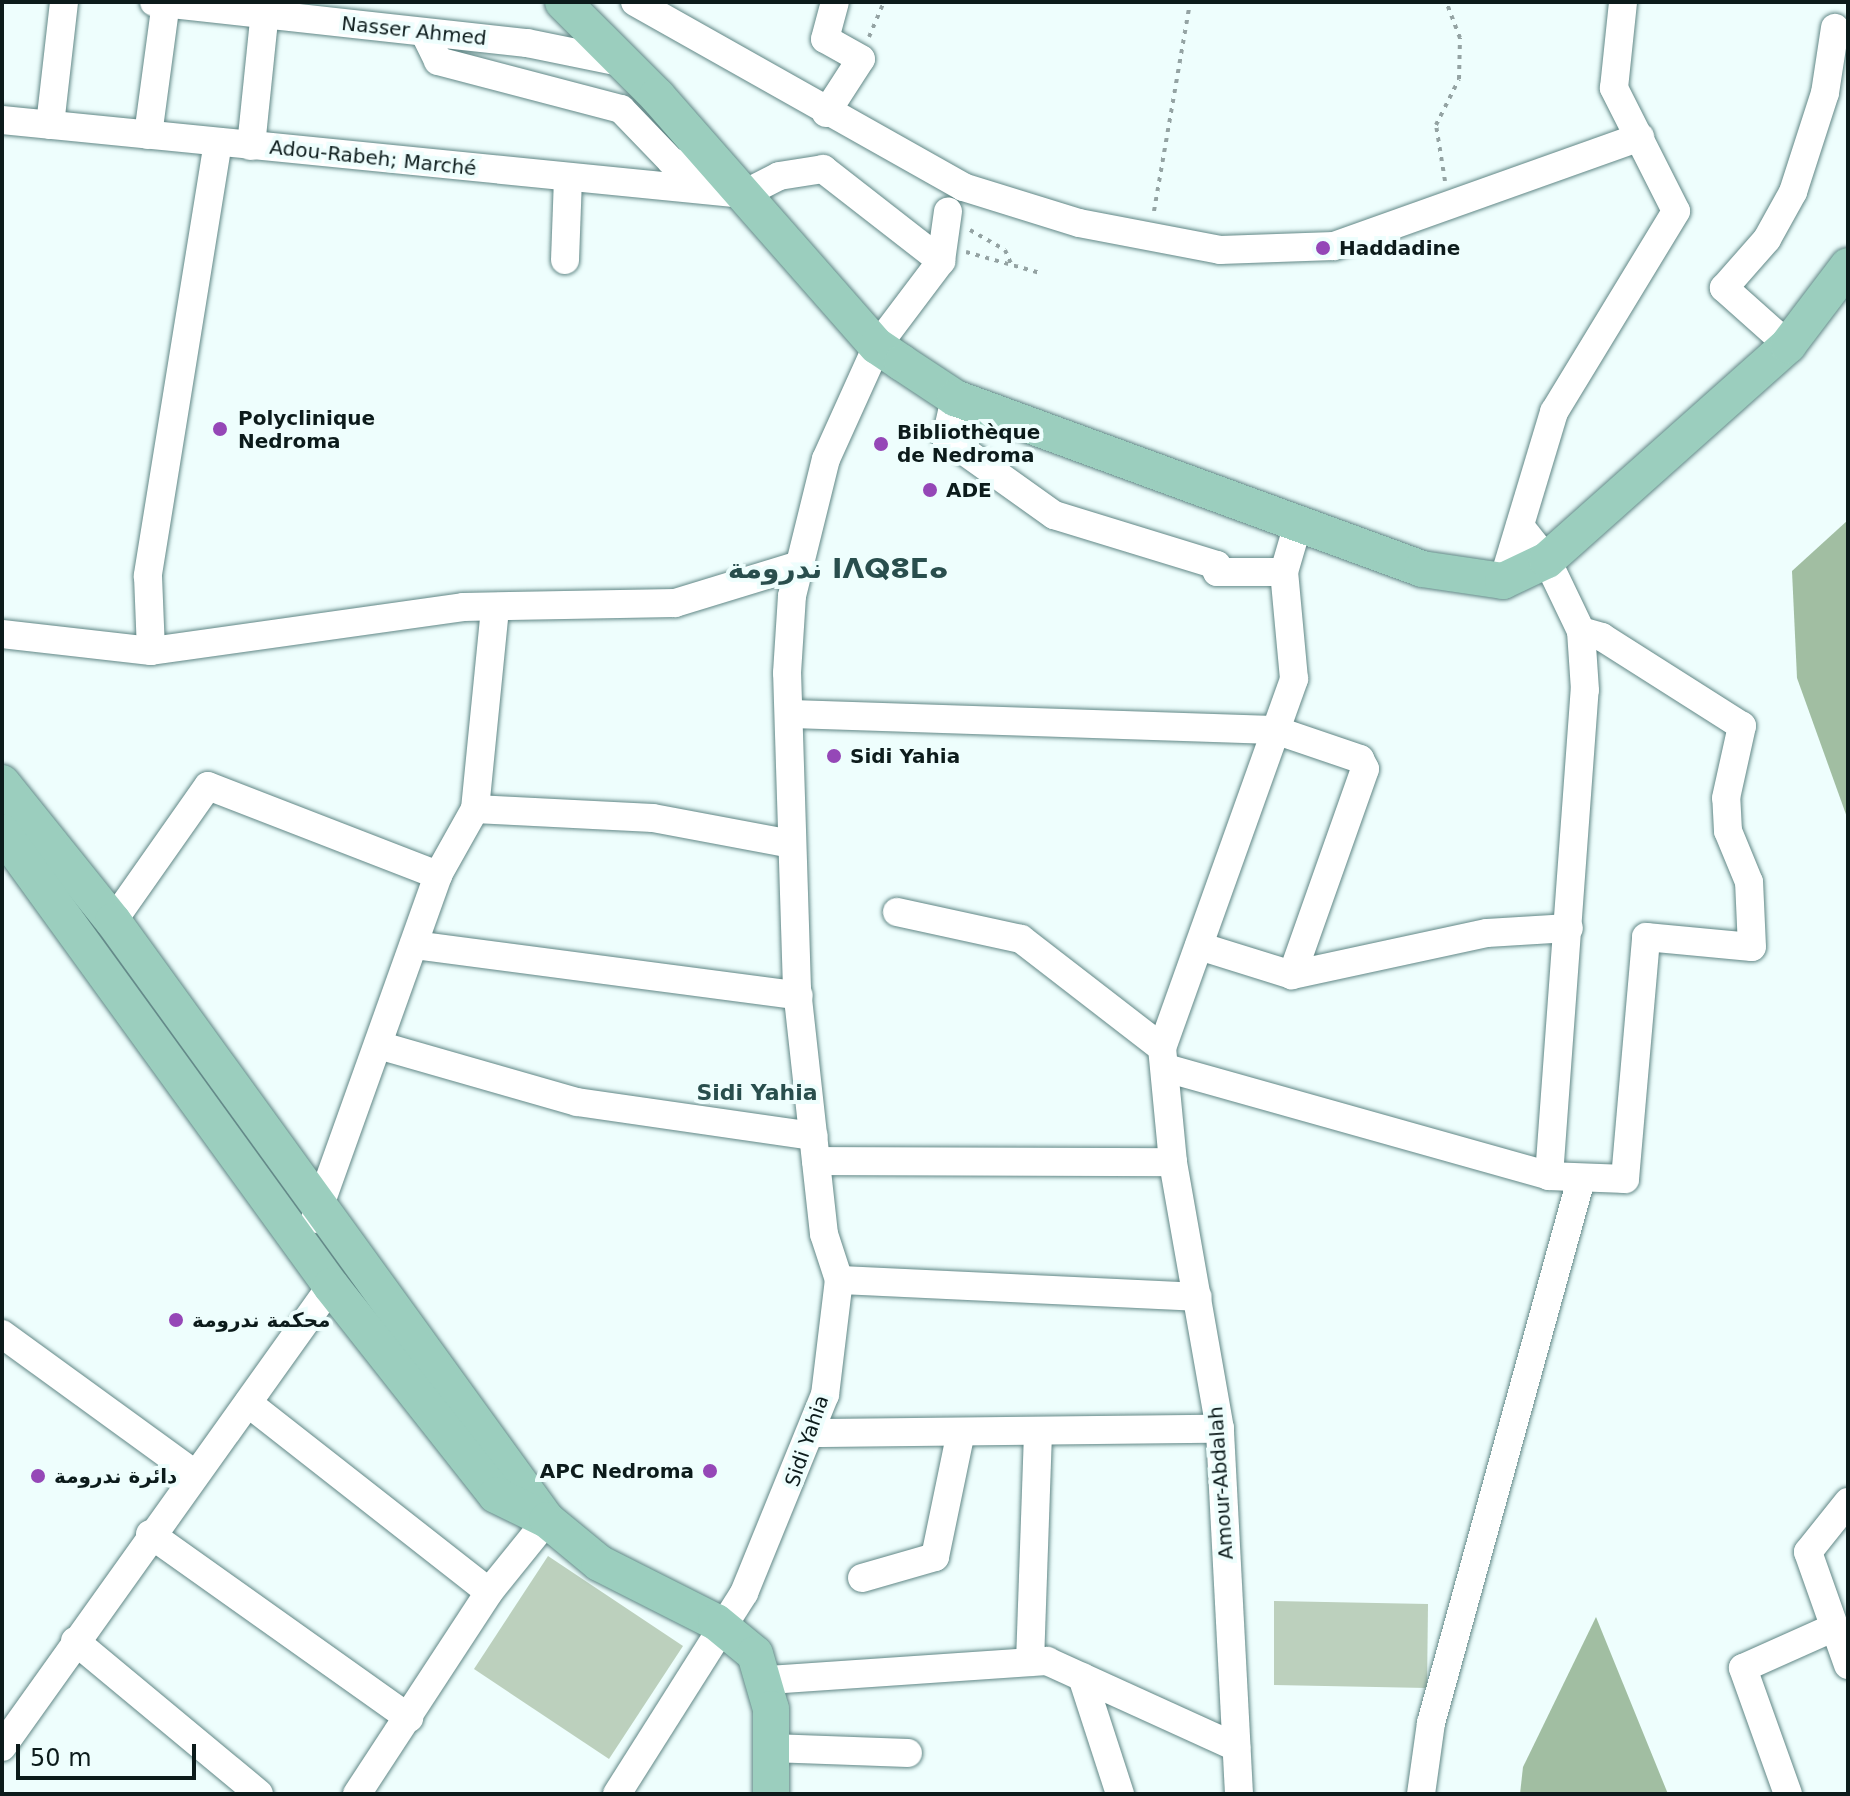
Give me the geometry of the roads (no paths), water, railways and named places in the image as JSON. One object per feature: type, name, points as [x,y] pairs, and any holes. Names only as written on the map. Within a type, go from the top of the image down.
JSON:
[{"type":"main road","points":[[563,2],[625,63],[877,346],[955,398],[1422,569],[1503,581],[1547,560],[1788,345],[1848,266]]},
{"type":"main road","points":[[2,783],[113,921],[547,1520]]},
{"type":"main road","points":[[2,832],[17,871],[307,1250],[331,1286],[496,1495],[547,1520],[599,1563],[724,1630],[755,1654],[768,1680],[771,1794]]},
{"type":"street","points":[[50,125],[64,2]]},
{"type":"street","points":[[148,135],[162,2]]},
{"type":"street","name":"Nasser Ahmed","points":[[162,2],[367,14],[425,34],[527,43],[625,63]]},
{"type":"street","points":[[635,2],[826,113],[963,187],[1149,237],[1295,253],[1450,207],[1640,137]]},
{"type":"street","points":[[826,113],[861,59],[825,39],[835,2]]},
{"type":"street","points":[[1503,581],[1554,412],[1676,211],[1614,88],[1623,2]]},
{"type":"street","points":[[251,146],[265,8]]},
{"type":"street","points":[[1788,345],[1724,288],[1767,239],[1793,192],[1825,93],[1835,28]]},
{"type":"street","points":[[425,34],[438,61],[621,109],[671,161],[744,194],[779,176],[823,169],[941,261],[948,211]]},
{"type":"street","name":"Adou-Rabeh; Marché","points":[[2,120],[744,194]]},
{"type":"street","points":[[151,651],[148,576],[218,142]]},
{"type":"street","points":[[565,260],[568,178]]},
{"type":"street","name":"Sidi Yahia","points":[[617,1794],[724,1630],[814,1433],[839,1280],[824,1234],[799,996],[792,844],[791,714],[787,673],[799,565],[826,459],[877,346],[941,261]]},
{"type":"street","points":[[955,398],[946,438],[1054,515],[1217,565],[1217,572],[1284,572]]},
{"type":"street","points":[[1164,1058],[1199,946],[1294,679],[1284,572],[1298,524]]},
{"type":"street","points":[[1520,526],[1547,560],[1581,631],[1569,928],[1549,1176]]},
{"type":"street","points":[[2,634],[151,651],[324,630],[385,615],[495,608],[675,603],[799,565]]},
{"type":"street","points":[[307,1250],[318,1207],[438,875],[475,809],[495,608]]},
{"type":"street","points":[[897,912],[1021,939],[1164,1058],[1549,1176],[1625,1179],[1646,937],[1752,947],[1749,882],[1728,831],[1726,798],[1742,726],[1602,637],[1581,631]]},
{"type":"street","points":[[791,714],[1275,730],[1360,759],[1365,769],[1292,975]]},
{"type":"street","points":[[113,921],[208,786],[438,875]]},
{"type":"street","points":[[475,809],[653,818],[792,844]]},
{"type":"street","points":[[1199,946],[1292,975],[1487,933],[1569,928]]},
{"type":"street","points":[[414,945],[799,996]]},
{"type":"street","points":[[378,1045],[577,1102],[815,1148],[1173,1162]]},
{"type":"street","name":"Amour-Abdalah","points":[[1164,1058],[1173,1128],[1173,1162],[1220,1429],[1239,1794]]},
{"type":"street","points":[[1421,1794],[1431,1723],[1581,1179]]},
{"type":"street","points":[[839,1280],[1198,1297]]},
{"type":"street","points":[[2,1747],[150,1534],[331,1286]]},
{"type":"street","points":[[2,1334],[195,1474]]},
{"type":"street","points":[[248,1403],[489,1592]]},
{"type":"street","points":[[814,1433],[960,1436],[1220,1429]]},
{"type":"street","points":[[1030,1662],[1038,1433]]},
{"type":"street","points":[[862,1578],[935,1557],[960,1436]]},
{"type":"street","points":[[1848,1502],[1808,1552],[1830,1629],[1848,1665]]},
{"type":"street","points":[[357,1794],[489,1592],[547,1520]]},
{"type":"street","points":[[150,1534],[409,1718]]},
{"type":"street","points":[[1788,1794],[1743,1668],[1830,1629]]},
{"type":"street","points":[[75,1641],[259,1794]]},
{"type":"street","points":[[768,1680],[1047,1661],[1236,1747]]},
{"type":"street","points":[[1082,1677],[1120,1794]]},
{"type":"street","points":[[771,1748],[908,1753]]},
{"type":"place","name":"Haddadine","points":[[1323,248]]},
{"type":"place","name":"Polyclinique Nedroma","points":[[220,429]]},
{"type":"place","name":"Bibliothèque de Nedroma","points":[[881,444]]},
{"type":"place","name":"ADE","points":[[930,490]]},
{"type":"place","name":"Sidi Yahia","points":[[834,756]]},
{"type":"place","name":"محكمة ندرومة","points":[[176,1320]]},
{"type":"place","name":"APC Nedroma","points":[[710,1471]]},
{"type":"place","name":"دائرة ندرومة","points":[[38,1476]]},
{"type":"district","name":"ندرومة ⵏⴷⵕⵓⵎⴰ","points":[[838,569]]},
{"type":"district","name":"Sidi Yahia","points":[[757,1093]]}]
